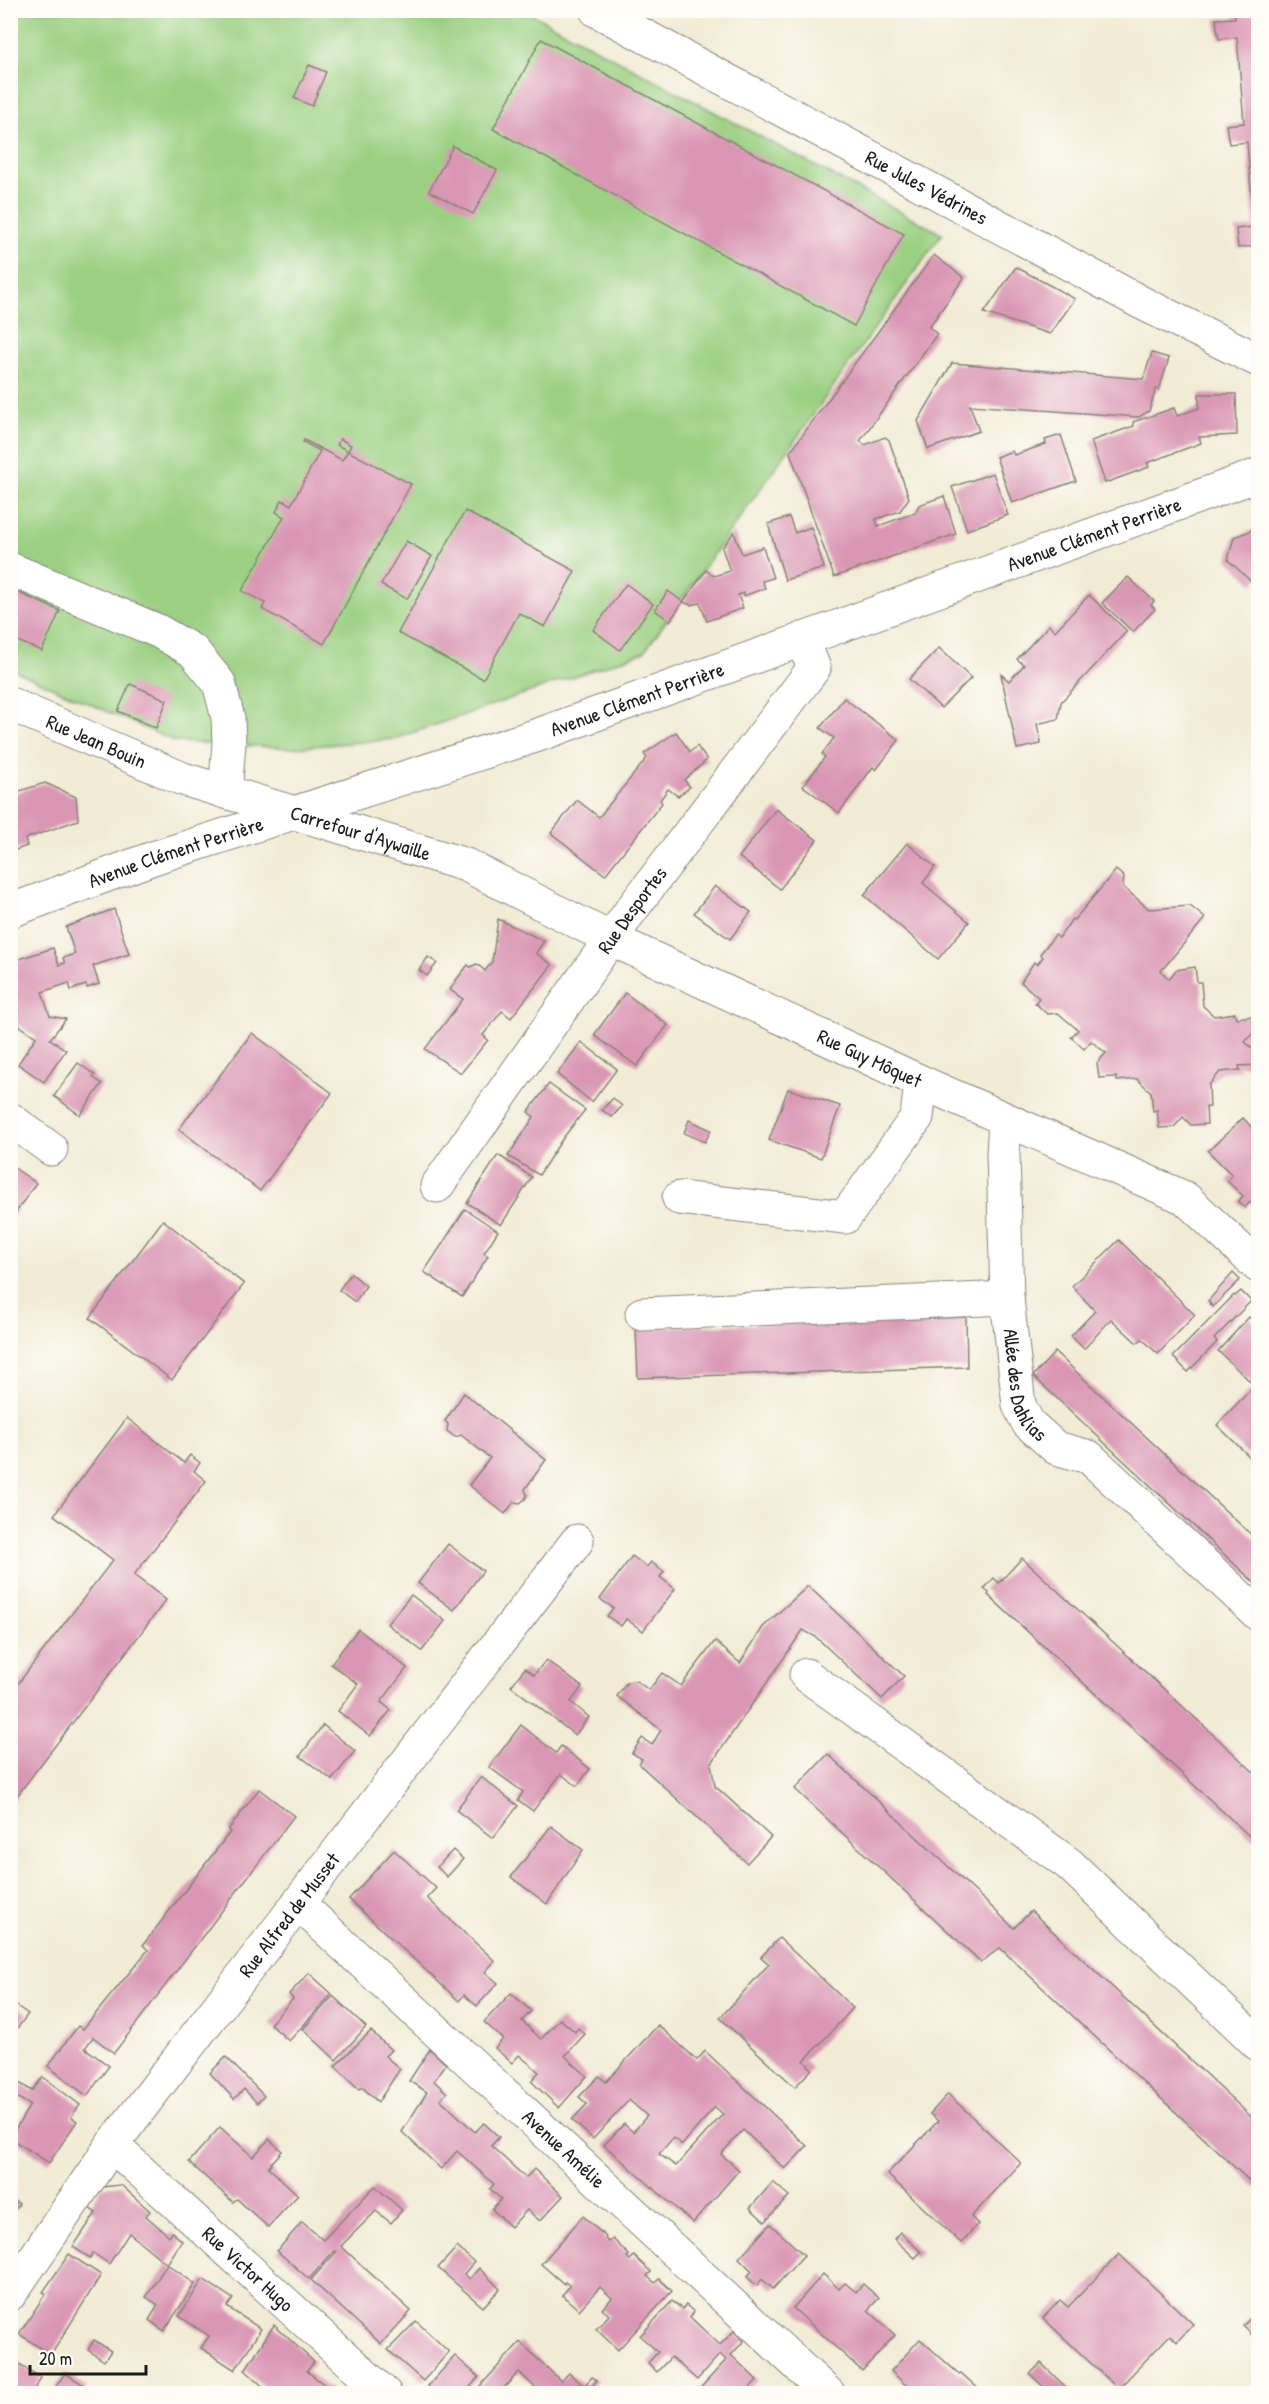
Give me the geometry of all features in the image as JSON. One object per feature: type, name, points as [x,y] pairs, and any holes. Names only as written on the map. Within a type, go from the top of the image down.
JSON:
[{"type":"street","name":"Rue Jules Védrines","points":[[596,10],[1142,303],[1258,360]]},
{"type":"street","name":"Avenue Clément Perrière","points":[[10,911],[153,858],[538,735],[1258,476]]},
{"type":"street","points":[[10,569],[158,632],[193,651],[219,683],[228,718],[230,744],[225,792]]},
{"type":"street","name":"Rue Desportes","points":[[437,1185],[611,939],[814,668],[802,639]]},
{"type":"street","name":"Rue Jean Bouin","points":[[10,704],[183,779]]},
{"type":"street","name":"Carrefour d'Aywaille","points":[[183,779],[466,865]]},
{"type":"street","name":"Rue Guy Môquet","points":[[466,865],[611,939],[1005,1120],[1185,1198],[1258,1266]]},
{"type":"street","points":[[679,1198],[845,1217],[917,1117],[921,1082]]},
{"type":"street","points":[[10,1119],[51,1149]]},
{"type":"street","name":"Allée des Dahlias","points":[[1005,1120],[1002,1154],[1007,1298],[1019,1405],[1028,1424],[1056,1448],[1089,1456],[1258,1614]]},
{"type":"street","points":[[642,1314],[1007,1298]]},
{"type":"street","name":"Rue Alfred de Musset","points":[[10,2294],[112,2145],[577,1541]]},
{"type":"street","points":[[806,1675],[1069,1864],[1258,2044]]},
{"type":"street","name":"Avenue Amélie","points":[[298,1903],[829,2394]]},
{"type":"street","name":"Rue Victor Hugo","points":[[112,2145],[385,2394]]},
{"type":"green space","points":[[11,11],[526,11],[942,234],[644,652],[395,739],[292,748],[176,742],[11,669]]},
{"type":"building","points":[[1234,10],[1258,10],[1258,253],[1256,246],[1238,248],[1236,229],[1254,227],[1247,142],[1229,144],[1226,125],[1244,123],[1237,37],[1219,39],[1216,19],[1235,18]]},
{"type":"building","points":[[541,39],[904,234],[854,326],[493,129]]},
{"type":"building","points":[[309,65],[326,72],[312,106],[294,98]]},
{"type":"building","points":[[453,146],[497,170],[473,214],[429,191]]},
{"type":"building","points":[[934,255],[964,278],[929,327],[937,334],[860,441],[865,445],[885,437],[889,440],[909,498],[900,511],[876,519],[878,526],[915,513],[919,505],[944,496],[956,534],[834,577],[790,452]]},
{"type":"building","points":[[1016,267],[1075,299],[1050,334],[984,313]]},
{"type":"building","points":[[1152,353],[1169,358],[1159,390],[1156,389],[1149,411],[1139,417],[970,405],[979,431],[928,449],[918,421],[952,363],[1143,379]]},
{"type":"building","points":[[1199,394],[1236,394],[1237,435],[1199,437],[1201,443],[1147,463],[1149,467],[1105,483],[1091,441],[1134,426],[1133,422],[1174,408],[1177,416],[1199,408]]},
{"type":"building","points":[[1061,435],[1076,481],[1012,503],[996,457],[1012,451],[1014,455],[1046,444],[1045,440]]},
{"type":"building","points":[[340,439],[351,445],[348,451],[337,445]]},
{"type":"building","points":[[304,440],[342,460],[348,451],[411,484],[324,644],[262,609],[265,603],[242,591],[284,517],[276,512],[282,500],[291,505],[320,451],[303,442]]},
{"type":"building","points":[[993,473],[1008,515],[967,530],[952,487]]},
{"type":"building","points":[[465,511],[575,571],[545,627],[519,613],[483,679],[398,633]]},
{"type":"building","points":[[789,517],[795,533],[811,527],[824,568],[785,580],[768,524]]},
{"type":"building","points":[[1258,528],[1258,579],[1254,584],[1228,560],[1234,537]]},
{"type":"building","points":[[734,532],[742,554],[763,547],[773,578],[762,581],[765,588],[744,596],[744,593],[738,595],[743,608],[707,621],[700,603],[691,605],[683,602],[706,570],[714,576],[730,571],[722,548]]},
{"type":"building","points":[[406,541],[432,556],[407,599],[381,585]]},
{"type":"building","points":[[1128,577],[1154,601],[1151,605],[1155,609],[1133,632],[1102,603]]},
{"type":"building","points":[[626,584],[653,604],[620,650],[593,630]]},
{"type":"building","points":[[10,589],[60,611],[42,651],[10,638]]},
{"type":"building","points":[[668,591],[683,602],[670,621],[655,610]]},
{"type":"building","points":[[1089,595],[1127,631],[1061,702],[1058,719],[1037,724],[1041,744],[1017,749],[1001,674],[1009,681],[1024,665],[1017,659],[1049,625],[1055,631]]},
{"type":"building","points":[[939,648],[971,678],[941,708],[909,679]]},
{"type":"building","points":[[130,684],[167,700],[156,728],[118,711]]},
{"type":"building","points":[[844,698],[899,740],[876,770],[873,767],[839,813],[803,786],[825,757],[822,754],[834,738],[820,728]]},
{"type":"building","points":[[676,732],[690,752],[697,746],[707,760],[684,780],[690,787],[678,796],[668,789],[660,800],[662,803],[605,875],[551,833],[577,800],[599,817],[647,758],[644,754]]},
{"type":"building","points":[[45,783],[76,797],[78,820],[25,839],[27,846],[10,852],[10,815],[16,813],[10,794]]},
{"type":"building","points":[[776,809],[817,840],[780,889],[739,857]]},
{"type":"building","points":[[907,843],[935,867],[923,883],[969,922],[938,959],[864,895]]},
{"type":"building","points":[[1116,870],[1124,877],[1123,887],[1149,909],[1190,906],[1205,918],[1161,971],[1169,979],[1176,970],[1195,967],[1197,982],[1201,982],[1203,1006],[1214,1016],[1235,1013],[1236,1018],[1253,1016],[1255,1031],[1245,1042],[1256,1052],[1258,1065],[1239,1066],[1240,1070],[1220,1072],[1209,1085],[1210,1107],[1206,1107],[1207,1124],[1191,1125],[1183,1117],[1174,1127],[1159,1128],[1157,1110],[1153,1111],[1151,1092],[1137,1079],[1117,1081],[1116,1077],[1099,1078],[1097,1063],[1106,1053],[1091,1041],[1084,1049],[1071,1037],[1078,1030],[1058,1013],[1047,1014],[1035,1003],[1039,998],[1021,982],[1034,962],[1037,965],[1043,957],[1040,954],[1055,935],[1059,938],[1072,919],[1074,920]]},
{"type":"building","points":[[715,886],[751,912],[730,939],[694,913]]},
{"type":"building","points":[[114,909],[129,954],[93,966],[99,984],[71,990],[69,983],[42,992],[50,1016],[66,1019],[50,1039],[66,1050],[44,1082],[18,1064],[36,1037],[10,1019],[10,962],[53,948],[59,965],[65,963],[63,958],[75,954],[66,927]]},
{"type":"building","points":[[498,919],[544,941],[536,953],[552,965],[511,1018],[502,1011],[483,1035],[488,1040],[461,1073],[425,1049],[463,999],[450,990],[457,979],[468,965],[470,967],[477,964],[485,971],[492,962]]},
{"type":"building","points":[[428,957],[437,963],[427,976],[419,970]]},
{"type":"building","points":[[625,993],[668,1025],[637,1066],[594,1035]]},
{"type":"building","points":[[252,1033],[332,1093],[260,1191],[179,1129]]},
{"type":"building","points":[[581,1042],[617,1069],[592,1102],[557,1074]]},
{"type":"building","points":[[78,1063],[95,1075],[93,1077],[102,1084],[80,1115],[54,1096]]},
{"type":"building","points":[[549,1084],[585,1110],[539,1175],[508,1156],[534,1117],[528,1112]]},
{"type":"building","points":[[788,1089],[840,1106],[821,1158],[769,1140]]},
{"type":"building","points":[[613,1098],[622,1106],[612,1117],[602,1110]]},
{"type":"building","points":[[1243,1118],[1258,1134],[1258,1147],[1252,1153],[1258,1159],[1258,1210],[1250,1202],[1245,1208],[1238,1202],[1243,1196],[1227,1181],[1232,1175],[1208,1151]]},
{"type":"building","points":[[689,1120],[711,1130],[705,1142],[684,1133]]},
{"type":"building","points":[[498,1155],[532,1177],[501,1225],[467,1203]]},
{"type":"building","points":[[10,1165],[36,1183],[10,1221]]},
{"type":"building","points":[[465,1209],[498,1231],[484,1253],[488,1256],[462,1297],[424,1272]]},
{"type":"building","points":[[163,1220],[244,1284],[172,1380],[90,1318]]},
{"type":"building","points":[[1119,1240],[1195,1315],[1158,1354],[1142,1339],[1137,1343],[1111,1319],[1084,1349],[1071,1336],[1095,1311],[1072,1286]]},
{"type":"building","points":[[351,1273],[366,1286],[355,1302],[339,1290]]},
{"type":"building","points":[[1233,1273],[1240,1280],[1213,1307],[1208,1301]]},
{"type":"building","points":[[1241,1291],[1251,1301],[1214,1339],[1217,1342],[1188,1372],[1173,1357],[1234,1295]]},
{"type":"building","points":[[966,1317],[967,1367],[638,1378],[636,1328]]},
{"type":"building","points":[[1249,1317],[1258,1326],[1258,1380],[1254,1385],[1218,1351]]},
{"type":"building","points":[[1055,1352],[1258,1541],[1258,1586],[1033,1376]]},
{"type":"building","points":[[1250,1390],[1258,1398],[1258,1465],[1217,1425]]},
{"type":"building","points":[[464,1393],[546,1460],[525,1489],[527,1495],[525,1499],[520,1503],[514,1502],[505,1514],[469,1485],[490,1458],[461,1435],[455,1437],[447,1431],[448,1424],[445,1421]]},
{"type":"building","points":[[127,1418],[184,1463],[190,1455],[200,1463],[194,1471],[206,1481],[134,1575],[166,1600],[10,1805],[10,1694],[113,1560],[54,1515]]},
{"type":"building","points":[[448,1544],[483,1571],[454,1610],[418,1583]]},
{"type":"building","points":[[632,1556],[647,1567],[651,1562],[664,1572],[660,1577],[675,1589],[643,1631],[626,1619],[621,1626],[607,1616],[613,1608],[600,1599]]},
{"type":"building","points":[[1022,1558],[1258,1776],[1258,1844],[988,1595],[989,1593],[984,1589],[994,1578],[999,1583]]},
{"type":"building","points":[[808,1586],[904,1676],[882,1699],[816,1637],[803,1630],[711,1764],[715,1786],[771,1837],[747,1863],[639,1764],[642,1759],[632,1753],[642,1738],[652,1745],[661,1730],[617,1696],[627,1682],[636,1681],[649,1690],[662,1673],[681,1686],[715,1641],[740,1663],[763,1627]]},
{"type":"building","points":[[411,1595],[445,1621],[422,1651],[387,1624]]},
{"type":"building","points":[[358,1629],[407,1668],[381,1702],[391,1710],[370,1736],[338,1711],[358,1684],[331,1664]]},
{"type":"building","points":[[546,1660],[582,1687],[571,1702],[589,1717],[575,1735],[511,1686],[525,1668],[534,1675]]},
{"type":"building","points":[[323,1725],[355,1751],[332,1780],[300,1756]]},
{"type":"building","points":[[521,1725],[556,1753],[561,1746],[590,1769],[577,1786],[561,1774],[533,1811],[518,1800],[523,1792],[489,1767]]},
{"type":"building","points":[[828,1754],[1014,1928],[1031,1911],[1258,2123],[1258,2189],[1000,1948],[981,1962],[795,1789]]},
{"type":"building","points":[[481,1777],[518,1806],[493,1838],[456,1810]]},
{"type":"building","points":[[259,1789],[294,1816],[114,2053],[93,2037],[85,2048],[109,2066],[87,2096],[48,2066],[78,2026],[83,2029],[148,1950],[143,1945],[230,1832],[228,1830]]},
{"type":"building","points":[[551,1826],[583,1850],[547,1904],[511,1877]]},
{"type":"building","points":[[394,1850],[436,1888],[427,1898],[495,1961],[485,1972],[498,1983],[477,2006],[464,1995],[459,2001],[349,1899]]},
{"type":"building","points":[[453,1850],[463,1859],[447,1877],[437,1867]]},
{"type":"building","points":[[779,1938],[853,2008],[804,2061],[812,2069],[795,2087],[720,2018],[769,1964],[761,1957]]},
{"type":"building","points":[[309,1973],[332,1994],[289,2041],[270,2024],[293,1999],[289,1994]]},
{"type":"building","points":[[511,1993],[531,2011],[522,2021],[541,2039],[560,2019],[575,2032],[578,2028],[585,2034],[565,2056],[587,2076],[559,2108],[531,2081],[539,2072],[519,2055],[512,2063],[495,2048],[503,2039],[484,2022]]},
{"type":"building","points":[[333,1996],[366,2027],[336,2060],[303,2029]]},
{"type":"building","points":[[10,2001],[28,2014],[10,2038]]},
{"type":"building","points":[[658,2025],[697,2060],[705,2051],[807,2146],[785,2169],[743,2130],[721,2154],[739,2170],[693,2223],[604,2145],[624,2124],[633,2132],[647,2116],[629,2100],[593,2139],[572,2120],[587,2104],[579,2097],[599,2076],[606,2082]],"holes":[[[715,2107],[723,2114],[676,2166],[659,2154],[673,2138],[682,2145]]]},
{"type":"building","points":[[371,2031],[391,2050],[385,2056],[400,2069],[378,2102],[362,2087],[359,2089],[335,2066]]},
{"type":"building","points":[[430,2049],[446,2064],[434,2081],[447,2093],[440,2099],[475,2132],[484,2123],[499,2137],[491,2146],[526,2178],[534,2169],[563,2196],[540,2221],[527,2210],[511,2227],[492,2209],[501,2199],[490,2189],[494,2184],[457,2151],[441,2169],[402,2132],[427,2092],[409,2081]]},
{"type":"building","points":[[226,2057],[264,2096],[257,2103],[244,2089],[234,2099],[210,2073]]},
{"type":"building","points":[[10,2077],[32,2091],[43,2077],[80,2105],[71,2117],[77,2121],[49,2163],[10,2138],[30,2105],[10,2093]]},
{"type":"building","points":[[948,2094],[1021,2163],[971,2217],[978,2224],[961,2243],[887,2174],[938,2121],[930,2114]]},
{"type":"building","points":[[220,2127],[253,2157],[269,2139],[282,2151],[268,2167],[298,2195],[268,2227],[237,2199],[233,2202],[189,2162]]},
{"type":"building","points":[[773,2182],[789,2196],[765,2222],[750,2208]]},
{"type":"building","points":[[121,2185],[150,2211],[146,2216],[169,2236],[172,2232],[182,2241],[167,2264],[129,2233],[109,2264],[93,2253],[90,2258],[73,2247],[96,2213],[89,2208],[102,2187]]},
{"type":"building","points":[[375,2186],[402,2210],[391,2223],[376,2211],[341,2246],[411,2311],[381,2344],[311,2280],[336,2252],[334,2251],[309,2279],[277,2251],[302,2222],[323,2240]]},
{"type":"building","points":[[10,2198],[19,2204],[10,2217]]},
{"type":"building","points":[[583,2216],[606,2237],[605,2239],[609,2242],[613,2239],[629,2255],[627,2257],[630,2260],[634,2256],[651,2272],[647,2276],[655,2283],[659,2279],[672,2291],[618,2350],[596,2329],[609,2315],[602,2309],[612,2298],[600,2287],[579,2310],[562,2295],[570,2286],[565,2282],[564,2284],[541,2264]]},
{"type":"building","points":[[770,2224],[804,2255],[773,2289],[762,2279],[757,2286],[747,2277],[752,2271],[739,2258]]},
{"type":"building","points":[[900,2232],[921,2252],[915,2258],[894,2239]]},
{"type":"building","points":[[457,2247],[474,2262],[464,2274],[470,2279],[479,2268],[500,2289],[483,2307],[438,2268]]},
{"type":"building","points":[[69,2254],[101,2275],[51,2355],[19,2334],[46,2293],[43,2292]]},
{"type":"building","points":[[1119,2254],[1193,2324],[1177,2342],[1170,2335],[1118,2389],[1043,2318],[1060,2300],[1068,2307]]},
{"type":"building","points":[[167,2264],[195,2284],[164,2331],[149,2320],[158,2305],[146,2297]]},
{"type":"building","points":[[823,2274],[839,2289],[845,2283],[856,2292],[863,2284],[879,2298],[868,2310],[895,2335],[862,2371],[793,2308]]},
{"type":"building","points":[[203,2279],[233,2299],[227,2307],[261,2329],[235,2370],[201,2348],[209,2336],[179,2316]]},
{"type":"building","points":[[672,2301],[682,2309],[686,2305],[694,2312],[690,2317],[720,2345],[734,2331],[744,2341],[731,2355],[757,2380],[744,2394],[728,2394],[724,2390],[721,2394],[695,2394],[726,2360],[720,2354],[697,2380],[671,2357],[657,2372],[648,2363],[658,2352],[640,2336]]},
{"type":"building","points":[[1258,2310],[1258,2341],[1243,2326]]},
{"type":"building","points":[[416,2321],[449,2352],[423,2381],[388,2350]]},
{"type":"building","points":[[274,2325],[314,2362],[307,2371],[336,2394],[271,2394],[245,2370]]},
{"type":"building","points":[[920,2339],[984,2394],[915,2394],[891,2371]]},
{"type":"building","points":[[94,2340],[111,2351],[104,2361],[88,2350]]},
{"type":"building","points":[[520,2342],[561,2381],[569,2373],[584,2386],[592,2377],[597,2380],[592,2386],[600,2394],[556,2394],[553,2391],[551,2394],[542,2394],[519,2372],[498,2394],[473,2394]]},
{"type":"building","points":[[455,2356],[479,2377],[464,2394],[436,2394],[428,2386]]},
{"type":"building","points":[[10,2358],[41,2378],[31,2394],[10,2394]]},
{"type":"building","points":[[1041,2363],[1073,2394],[1051,2394],[1030,2374]]},
{"type":"building","points":[[65,2373],[87,2387],[83,2394],[63,2394],[55,2388]]}]
